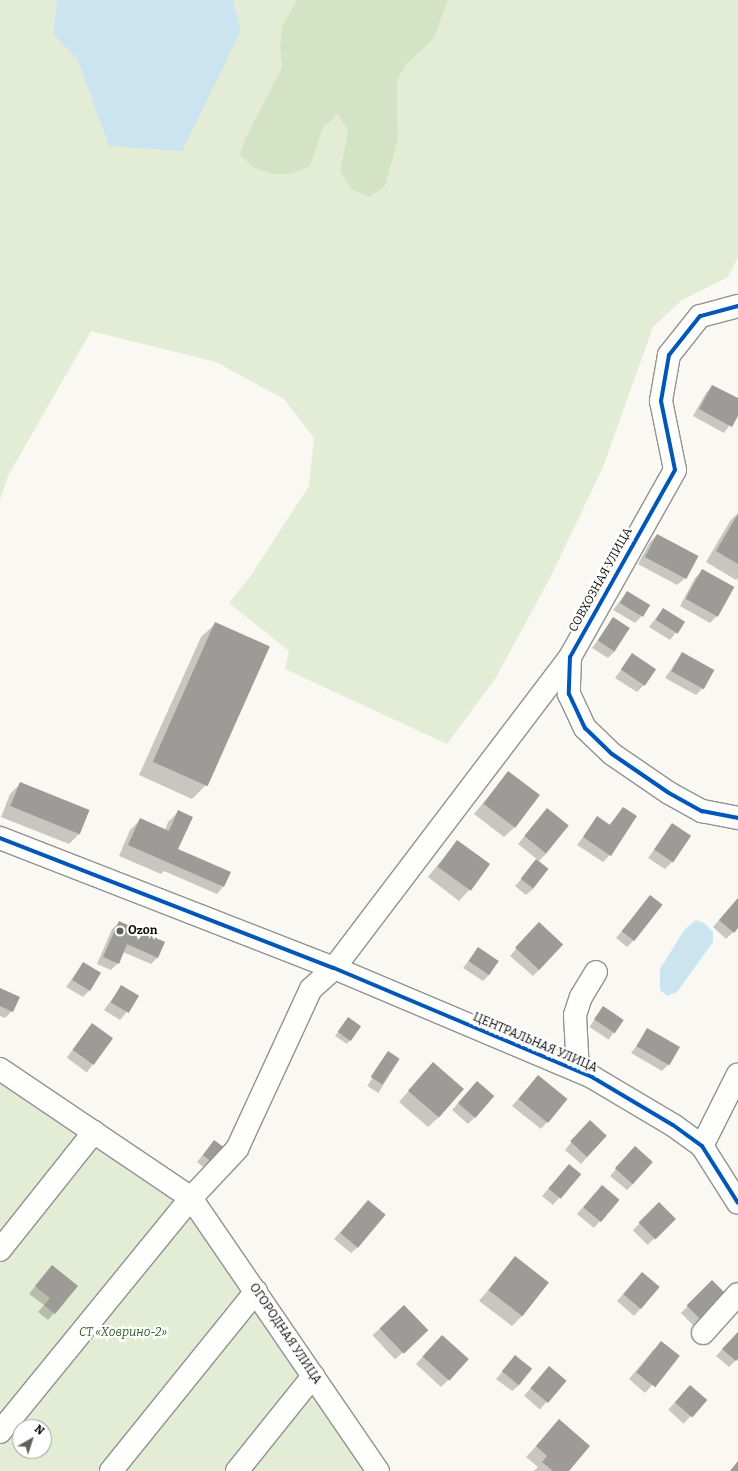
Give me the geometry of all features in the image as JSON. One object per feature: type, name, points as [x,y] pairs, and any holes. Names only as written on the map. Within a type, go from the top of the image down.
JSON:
[{"type":"street","name":"СОВХОЗНАЯ УЛИЦА","points":[[738,306],[700,316],[669,355],[661,400],[675,470],[570,657],[569,694],[585,728],[612,754],[669,793],[702,811],[738,818]]},
{"type":"street","points":[[0,1432],[191,1198],[237,1149],[311,989],[334,968],[570,657]]},
{"type":"street","name":"ЦЕНТРАЛЬНАЯ УЛИЦА","points":[[0,838],[334,968],[578,1071],[673,1125],[702,1146],[738,1203]]},
{"type":"street","points":[[578,1071],[575,1015],[581,997],[596,972]]},
{"type":"street","points":[[702,1146],[738,1074]]},
{"type":"street","points":[[3,1076],[94,1132],[191,1198]]},
{"type":"street","points":[[0,1250],[94,1132]]},
{"type":"street","name":"ОГОРОДНАЯ УЛИЦА","points":[[191,1198],[378,1471]]},
{"type":"street","points":[[111,1471],[256,1291]]},
{"type":"street","points":[[703,1333],[738,1294]]},
{"type":"street","points":[[237,1471],[313,1376]]},
{"type":"green space","points":[[0,0],[57,0],[53,34],[77,59],[109,146],[241,32],[233,0],[297,0],[282,26],[280,47],[282,67],[246,137],[273,174],[291,174],[310,165],[323,128],[338,114],[348,131],[340,171],[398,138],[397,81],[406,65],[434,38],[448,0],[738,0],[738,257],[728,277],[682,300],[653,327],[603,467],[550,578],[495,679],[447,744],[285,669],[289,651],[229,603],[250,577],[309,486],[314,438],[284,399],[216,362],[91,331],[8,476],[0,500]]},
{"type":"green space","points":[[297,0],[448,0],[434,38],[406,65],[397,81],[398,138],[385,186],[369,197],[351,189],[340,171],[348,131],[338,114],[323,128],[310,166],[291,174],[273,174],[254,168],[240,155],[246,137],[282,67],[280,47],[282,26]]},
{"type":"green space","name":"СТ «Ховрино-2»","points":[[0,1079],[178,1200],[234,1277],[366,1471],[0,1471]]},
{"type":"water","points":[[57,0],[233,0],[241,31],[182,151],[109,146],[77,59],[53,34]]},
{"type":"water","points":[[696,920],[704,923],[713,932],[713,942],[677,992],[667,996],[660,990],[660,969],[685,929]]},
{"type":"building","points":[[712,385],[738,398],[738,416],[732,427],[699,409]]},
{"type":"building","points":[[738,514],[738,564],[716,551]]},
{"type":"building","points":[[657,534],[698,556],[686,579],[645,557]]},
{"type":"building","points":[[702,569],[734,587],[718,617],[686,599]]},
{"type":"building","points":[[627,591],[650,605],[643,617],[620,603]]},
{"type":"building","points":[[663,608],[685,622],[678,634],[656,620]]},
{"type":"building","points":[[613,617],[630,628],[615,651],[598,640]]},
{"type":"building","points":[[215,622],[270,646],[208,786],[153,762]]},
{"type":"building","points":[[682,652],[714,670],[704,689],[671,671]]},
{"type":"building","points":[[632,653],[656,669],[645,686],[621,670]]},
{"type":"building","points":[[508,771],[540,795],[515,828],[483,804]]},
{"type":"building","points":[[20,782],[90,810],[80,834],[10,806]]},
{"type":"building","points":[[623,807],[637,816],[611,856],[583,837],[597,816],[610,825]]},
{"type":"building","points":[[547,808],[569,826],[546,854],[524,836]]},
{"type":"building","points":[[178,810],[193,817],[178,849],[231,872],[224,887],[128,845],[140,818],[169,831]]},
{"type":"building","points":[[672,823],[691,836],[673,862],[654,850]]},
{"type":"building","points":[[457,840],[490,864],[471,891],[438,867]]},
{"type":"building","points":[[536,859],[549,869],[533,889],[521,879]]},
{"type":"building","points":[[650,895],[663,905],[634,941],[622,931]]},
{"type":"building","points":[[738,898],[738,928],[734,933],[719,920]]},
{"type":"building","points":[[119,921],[165,942],[158,958],[127,944],[119,964],[103,957]]},
{"type":"building","points":[[539,922],[563,945],[539,970],[515,948]]},
{"type":"building","points":[[478,947],[499,961],[489,975],[468,961]]},
{"type":"building","points":[[83,962],[101,973],[90,991],[72,980]]},
{"type":"building","points":[[121,985],[139,996],[129,1013],[111,1002]]},
{"type":"building","points":[[0,988],[20,997],[13,1012],[0,1006]]},
{"type":"building","points":[[603,1006],[624,1020],[615,1033],[594,1019]]},
{"type":"building","points":[[348,1017],[361,1026],[351,1041],[338,1032]]},
{"type":"building","points":[[92,1023],[113,1038],[94,1065],[73,1050]]},
{"type":"building","points":[[647,1028],[680,1047],[669,1065],[636,1046]]},
{"type":"building","points":[[388,1051],[400,1059],[382,1085],[371,1077]]},
{"type":"building","points":[[433,1062],[464,1089],[439,1118],[408,1091]]},
{"type":"building","points":[[538,1075],[568,1099],[548,1123],[518,1099]]},
{"type":"building","points":[[477,1081],[494,1096],[475,1118],[458,1103]]},
{"type":"building","points":[[590,1120],[607,1136],[587,1157],[570,1141]]},
{"type":"building","points":[[214,1140],[229,1151],[218,1167],[203,1155]]},
{"type":"building","points":[[635,1146],[653,1162],[633,1184],[615,1168]]},
{"type":"building","points":[[569,1164],[581,1174],[561,1199],[548,1189]]},
{"type":"building","points":[[602,1185],[620,1200],[601,1222],[583,1207]]},
{"type":"building","points":[[368,1200],[386,1215],[358,1248],[340,1233]]},
{"type":"building","points":[[659,1202],[676,1219],[655,1239],[638,1223]]},
{"type":"building","points":[[515,1256],[549,1282],[522,1316],[489,1290]]},
{"type":"building","points":[[52,1265],[78,1286],[55,1314],[44,1305],[50,1298],[35,1286]]},
{"type":"building","points":[[642,1272],[660,1287],[641,1309],[623,1294]]},
{"type":"building","points":[[712,1280],[728,1296],[703,1322],[687,1305]]},
{"type":"building","points":[[404,1305],[428,1330],[404,1354],[380,1329]]},
{"type":"building","points":[[738,1332],[738,1359],[736,1361],[722,1349]]},
{"type":"building","points":[[442,1335],[469,1359],[449,1381],[423,1357]]},
{"type":"building","points":[[661,1341],[680,1356],[655,1387],[636,1373]]},
{"type":"building","points":[[515,1355],[532,1369],[519,1385],[502,1371]]},
{"type":"building","points":[[549,1366],[567,1381],[548,1403],[530,1388]]},
{"type":"building","points":[[690,1385],[707,1400],[692,1417],[675,1402]]},
{"type":"building","points":[[559,1419],[590,1446],[569,1471],[553,1471],[542,1462],[547,1456],[536,1446]]},
{"type":"building","points":[[738,1461],[738,1471],[730,1471]]},
{"type":"cycle path","points":[[738,306],[700,316],[669,355],[661,401],[675,470],[570,657],[569,694],[585,728],[612,754],[669,793],[702,811],[738,818]]},
{"type":"cycle path","points":[[0,838],[334,968],[592,1077],[673,1125],[702,1146],[738,1203]]},
{"type":"place","name":"Ozon","points":[[120,931]]}]
